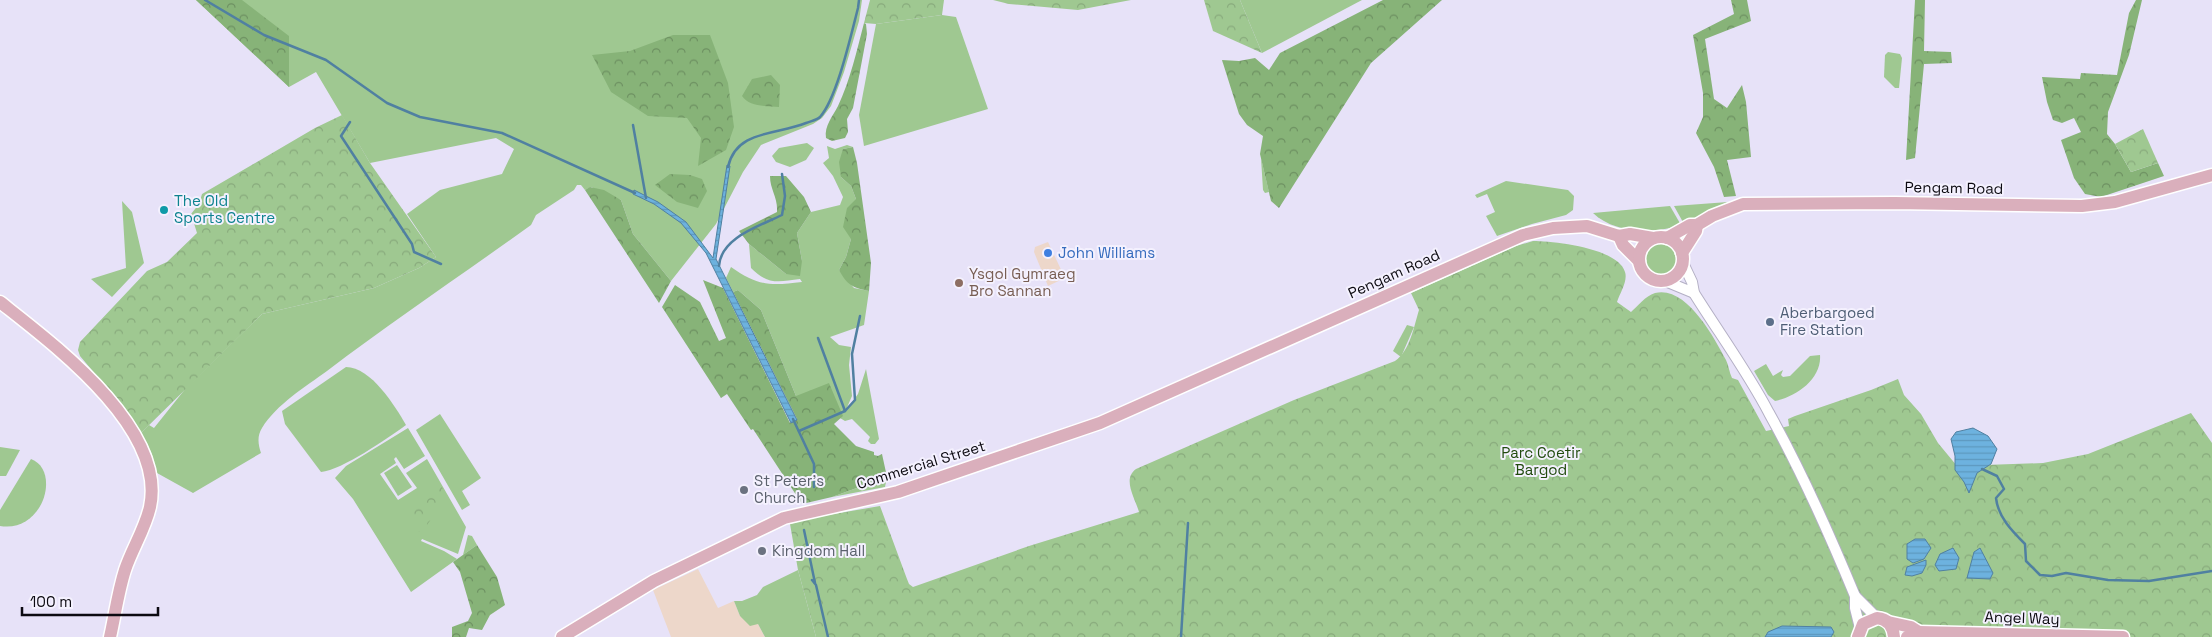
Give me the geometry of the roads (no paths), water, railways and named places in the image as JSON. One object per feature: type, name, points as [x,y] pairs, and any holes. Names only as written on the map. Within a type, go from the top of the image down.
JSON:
[{"type":"main road","name":"Pengam Road","points":[[1667,238],[1690,225],[1697,225],[1724,210],[1752,203],[2082,206],[2115,202],[2212,175]]},
{"type":"main road","points":[[1619,236],[1623,245],[1639,261],[1646,276],[1652,280],[1665,282],[1677,275],[1697,225]]},
{"type":"main road","name":"Pengam Road","points":[[1188,384],[1523,234],[1553,228],[1587,226],[1619,236],[1630,234],[1653,238]]},
{"type":"main road","points":[[1639,261],[1644,246],[1653,238],[1667,238],[1678,245],[1683,258]]},
{"type":"main road","points":[[0,302],[65,354],[106,395],[130,428],[148,465],[151,485],[150,506],[125,571],[110,637]]},
{"type":"main road","name":"Commercial Street","points":[[562,637],[654,581],[784,518],[811,510],[882,497],[996,460],[1100,423],[1188,384]]},
{"type":"main road","points":[[1859,633],[1867,620],[1883,620],[1894,631],[1894,637]]},
{"type":"main road","name":"Angel Way","points":[[1883,620],[1911,627],[1913,634],[2123,637]]},
{"type":"street","points":[[1683,258],[1694,293],[1742,366],[1769,413],[1821,513],[1855,596],[1859,633]]},
{"type":"street","points":[[1665,282],[1694,293]]},
{"type":"street","points":[[1855,596],[1883,620]]},
{"type":"water","points":[[727,165],[730,166],[716,259],[797,420],[791,423],[706,253],[681,223],[654,204],[633,194],[634,190],[658,202],[686,222],[713,258]]},
{"type":"water","points":[[1973,428],[1988,436],[1997,449],[1991,464],[1977,473],[1969,493],[1955,470],[1955,456],[1951,439],[1956,432]]},
{"type":"water","points":[[1915,539],[1925,539],[1931,548],[1924,559],[1913,563],[1907,559],[1907,544]]},
{"type":"water","points":[[1953,548],[1959,558],[1956,569],[1939,571],[1935,565],[1940,554]]},
{"type":"water","points":[[1980,548],[1993,573],[1990,579],[1967,578],[1974,552]]},
{"type":"water","points":[[1926,560],[1922,573],[1912,576],[1905,575],[1907,567]]},
{"type":"water","points":[[1782,626],[1831,627],[1834,632],[1831,637],[1765,637],[1768,632]]},
{"type":"waterway","points":[[205,0],[264,35],[326,60],[387,103],[420,117],[502,133],[635,193]]},
{"type":"waterway","points":[[728,167],[732,155],[739,146],[748,140],[816,120],[820,117],[838,81],[852,34],[859,0]]},
{"type":"waterway","points":[[350,122],[341,136],[412,244],[414,252],[441,264]]},
{"type":"waterway","points":[[633,125],[646,198]]},
{"type":"waterway","points":[[719,266],[721,256],[734,240],[753,228],[782,215],[785,196],[782,174]]},
{"type":"waterway","points":[[799,431],[845,411],[855,400],[852,354],[860,316]]},
{"type":"waterway","points":[[818,338],[845,411]]},
{"type":"waterway","points":[[793,419],[814,464],[814,487]]},
{"type":"waterway","points":[[1982,469],[1997,476],[2004,489],[1996,498],[1997,505],[2011,529],[2025,544],[2026,561],[2040,575],[2052,576],[2066,573],[2108,580],[2149,581],[2212,571]]},
{"type":"waterway","points":[[1181,637],[1188,523]]},
{"type":"waterway","points":[[804,530],[815,583]]},
{"type":"waterway","points":[[812,580],[816,585],[828,637]]},
{"type":"place","name":"The Old Sports Centre","points":[[164,210]]},
{"type":"place","name":"John Williams","points":[[1048,253]]},
{"type":"place","name":"Ysgol Gymraeg Bro Sannan","points":[[959,283]]},
{"type":"place","name":"Aberbargoed Fire Station","points":[[1770,322]]},
{"type":"place","name":"St Peter's Church","points":[[744,490]]},
{"type":"place","name":"Kingdom Hall","points":[[762,551]]},
{"type":"park label","name":"Parc Coetir Bargod","points":[[1541,462]]}]
